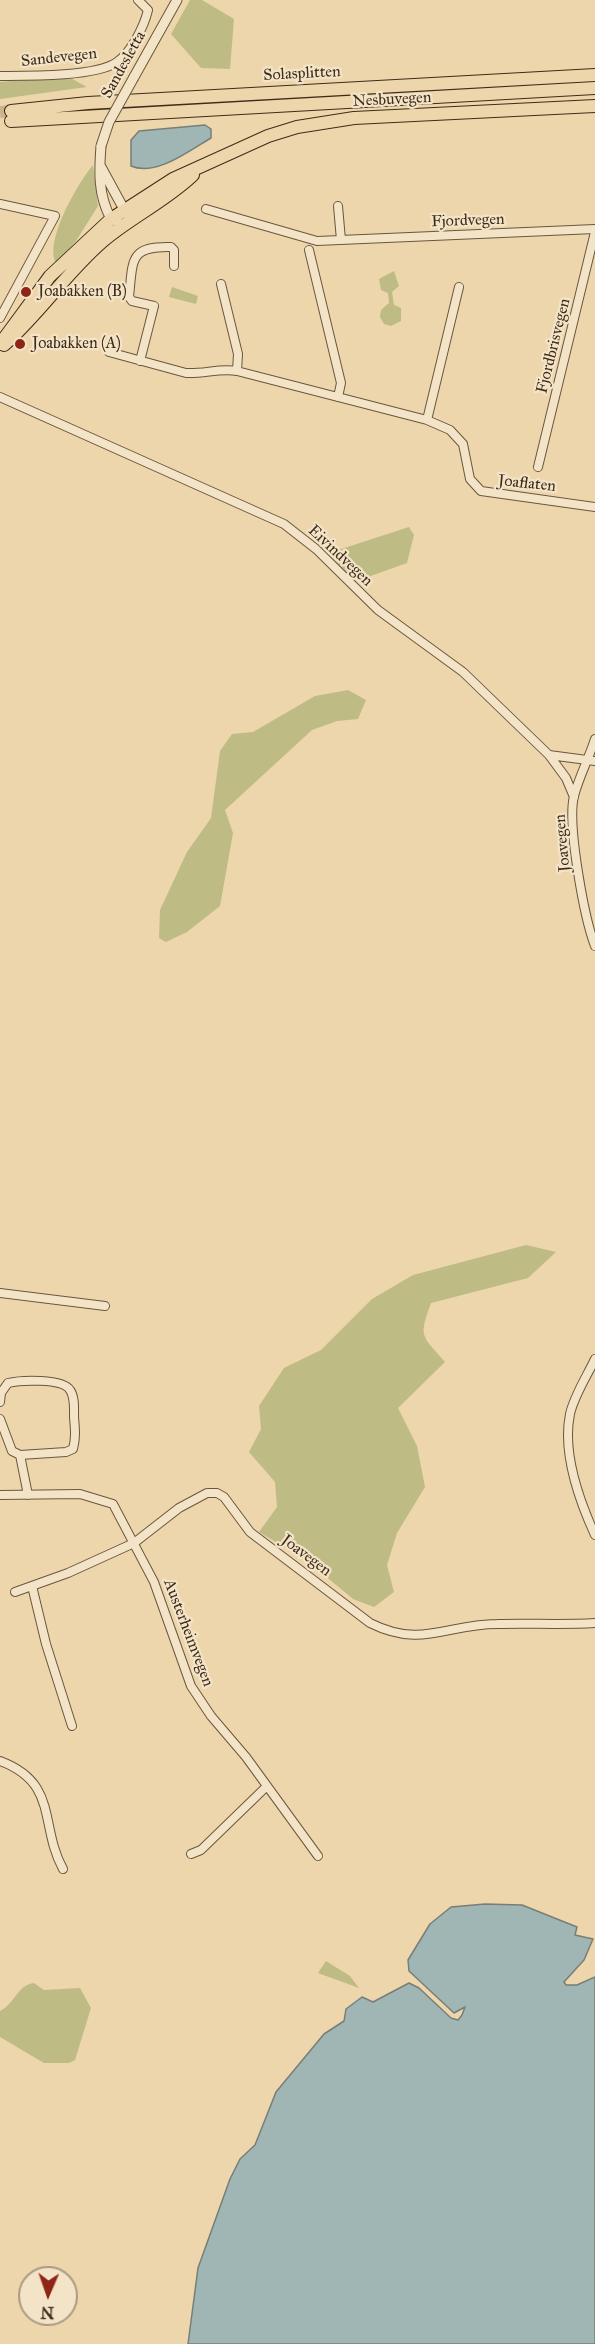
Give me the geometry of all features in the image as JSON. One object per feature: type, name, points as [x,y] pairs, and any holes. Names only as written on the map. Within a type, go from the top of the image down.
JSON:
[{"type":"main road","name":"Solasplitten","points":[[595,75],[132,100],[11,116],[595,88]]},
{"type":"main road","name":"Nesbuvegen","points":[[0,344],[7,325],[50,276],[111,219],[173,179],[268,136],[328,122],[375,117],[595,106]]},
{"type":"main road","name":"Nesbuvegen","points":[[0,349],[7,325],[58,284],[104,240],[180,187],[200,168]]},
{"type":"street","name":"Sandevegen","points":[[0,76],[89,72],[117,62],[145,20],[148,10],[138,0]]},
{"type":"street","name":"Sandesletta","points":[[101,167],[101,146],[109,122],[177,0]]},
{"type":"street","points":[[101,167],[116,197],[126,209],[126,223],[111,219],[99,188],[101,167]]},
{"type":"street","points":[[0,204],[55,216],[7,325]]},
{"type":"street","points":[[338,206],[341,240]]},
{"type":"street","name":"Fjordvegen","points":[[206,209],[310,240],[595,230]]},
{"type":"street","name":"Fjordbrisvegen","points":[[538,467],[595,230]]},
{"type":"street","points":[[140,361],[154,306],[132,301],[129,297],[135,258],[141,249],[148,246],[171,247],[174,250],[174,266]]},
{"type":"street","points":[[309,250],[341,383],[338,397]]},
{"type":"street","points":[[221,284],[238,354],[237,371]]},
{"type":"street","points":[[427,420],[459,286]]},
{"type":"street","name":"Joaflaten","points":[[109,352],[193,373],[226,369],[237,371],[427,420],[458,437],[466,453],[470,479],[481,492],[595,507]]},
{"type":"street","name":"Eivindvegen","points":[[0,397],[284,524],[316,549],[378,610],[463,672],[549,755],[566,778],[574,797]]},
{"type":"street","name":"Joavegen","points":[[595,739],[591,761],[574,797],[574,830],[582,894],[595,946]]},
{"type":"street","points":[[549,755],[591,761]]},
{"type":"street","points":[[0,1293],[105,1306]]},
{"type":"street","points":[[595,1359],[571,1412],[567,1437],[585,1513],[595,1535]]},
{"type":"street","points":[[0,1402],[1,1393],[8,1383],[20,1381],[61,1383],[69,1387],[73,1395],[76,1441],[73,1449],[66,1452],[20,1455],[12,1450],[0,1419]]},
{"type":"street","points":[[20,1455],[28,1495]]},
{"type":"street","name":"Joavegen","points":[[15,1592],[134,1543],[179,1508],[207,1493],[217,1493],[224,1497],[250,1532],[370,1623],[390,1633],[424,1636],[495,1624],[549,1626],[595,1623]]},
{"type":"street","name":"Austerheimvegen","points":[[0,1495],[80,1494],[113,1504],[154,1582],[191,1686],[318,1856]]},
{"type":"street","points":[[32,1586],[46,1644],[72,1726]]},
{"type":"street","points":[[0,1761],[23,1771],[40,1794],[48,1810],[52,1847],[63,1869]]},
{"type":"street","points":[[191,1854],[201,1850],[267,1786]]},
{"type":"shaded area","points":[[190,0],[202,0],[234,19],[230,69],[201,68],[171,34]]},
{"type":"shaded area","points":[[67,76],[87,87],[0,99],[0,82]]},
{"type":"shaded area","points":[[93,165],[98,206],[76,241],[56,263],[54,253],[58,227],[79,185]]},
{"type":"shaded area","points":[[394,271],[399,286],[392,292],[394,305],[401,308],[401,321],[391,326],[384,324],[380,317],[381,310],[389,303],[388,293],[381,290],[379,279]]},
{"type":"shaded area","points":[[172,287],[198,296],[196,304],[169,297]]},
{"type":"shaded area","points":[[409,527],[414,535],[407,563],[365,578],[349,576],[329,553]]},
{"type":"shaded area","points":[[348,690],[366,700],[358,719],[337,721],[312,730],[225,810],[233,833],[220,906],[187,932],[166,942],[159,938],[160,910],[187,852],[211,818],[220,751],[232,734],[253,732],[315,696]]},
{"type":"shaded area","points":[[526,1245],[556,1252],[528,1278],[431,1303],[424,1323],[424,1336],[445,1362],[398,1408],[417,1446],[425,1487],[397,1533],[387,1565],[394,1592],[374,1607],[353,1599],[306,1560],[259,1532],[277,1507],[275,1482],[249,1452],[261,1429],[259,1406],[284,1368],[321,1350],[372,1299],[413,1275]]},
{"type":"shaded area","points":[[326,1961],[350,1976],[359,1988],[318,1973]]},
{"type":"shaded area","points":[[34,1983],[44,1990],[80,1988],[91,2008],[75,2060],[69,2063],[44,2063],[0,2037],[0,2011],[24,1987]]},
{"type":"water","points":[[205,125],[211,129],[211,138],[183,155],[151,168],[131,166],[131,140],[139,131]]},
{"type":"water","points":[[485,1904],[522,1905],[577,1927],[575,1935],[593,1939],[584,1960],[564,1982],[566,1985],[577,1985],[595,1977],[595,2344],[188,2344],[198,2268],[230,2179],[240,2159],[255,2145],[276,2092],[324,2034],[344,2021],[346,2009],[362,1997],[373,2002],[409,1983],[419,1988],[451,2018],[458,2020],[465,2007],[454,2013],[409,1971],[408,1960],[430,1924],[451,1907]]},
{"type":"tunnel","points":[[0,112],[11,111]]},
{"type":"place","name":"Joabakken (B)","points":[[26,292]]},
{"type":"place","name":"Joabakken (A)","points":[[20,344]]}]
